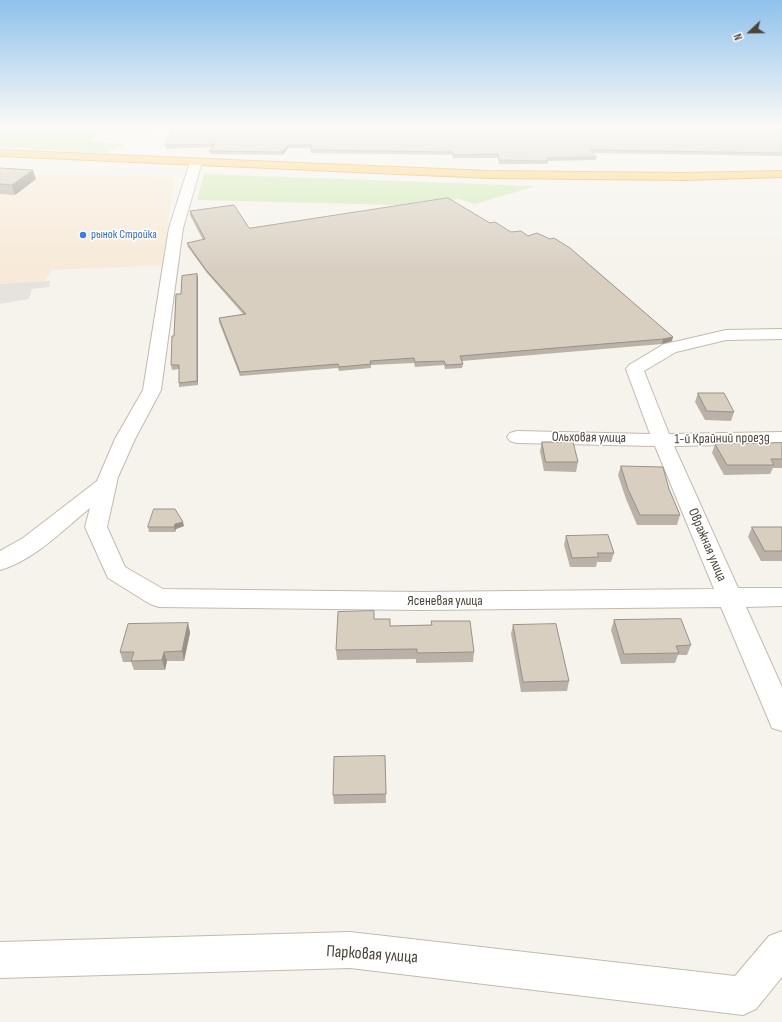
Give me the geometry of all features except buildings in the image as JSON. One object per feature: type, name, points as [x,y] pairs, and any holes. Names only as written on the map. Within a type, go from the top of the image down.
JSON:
[{"type":"highway","points":[[504,174],[608,176],[782,174]]},
{"type":"street","points":[[0,562],[31,544],[106,484],[125,439],[152,390],[176,228],[192,174]]},
{"type":"street","name":"Овражная улица","points":[[782,334],[726,335],[670,348],[635,369],[662,440],[782,719]]},
{"type":"street","name":"Ольховая улица","points":[[517,437],[662,440]]},
{"type":"street","name":"1-й Крайний проезд","points":[[662,440],[782,438]]},
{"type":"street","name":"Ясеневая улица","points":[[106,484],[96,527],[116,572],[159,598],[420,601],[782,597]]},
{"type":"street","name":"Парковая улица","points":[[0,960],[350,950],[743,996],[782,949]]},
{"type":"shaded area","name":"рынок Стройка","points":[[41,174],[174,177],[163,265],[51,270],[45,281],[0,284],[0,177],[34,178]]},
{"type":"shaded area","points":[[50,281],[49,287],[32,289],[29,299],[0,304],[0,284]]},
{"type":"green space","points":[[204,174],[536,186],[475,204],[459,199],[395,205],[197,200]]},
{"type":"place","name":"рынок Стройка","points":[[83,235]]}]
